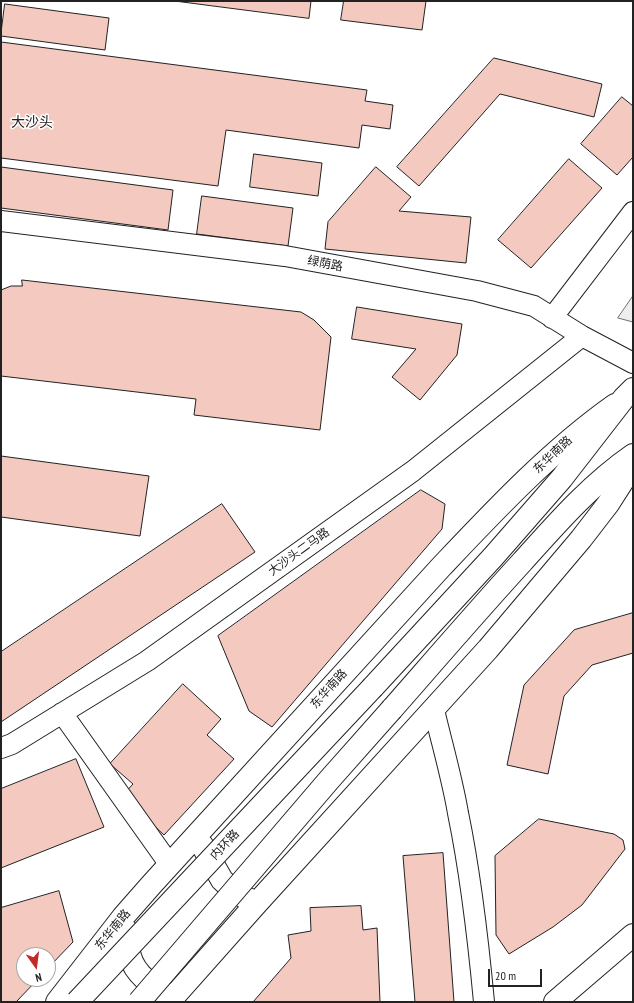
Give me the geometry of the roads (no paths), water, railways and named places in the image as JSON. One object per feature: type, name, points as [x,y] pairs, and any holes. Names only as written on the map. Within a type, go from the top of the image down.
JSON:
[{"type":"main road","name":"内环路","points":[[77,1002],[493,557],[562,478],[629,394]]},
{"type":"main road","name":"东华南路","points":[[57,1002],[123,917],[170,864],[478,528],[566,443],[629,394]]},
{"type":"main road","points":[[138,1002],[329,780],[502,583],[574,505],[620,464],[633,455]]},
{"type":"main road","points":[[123,917],[130,956],[138,972],[170,1000],[488,649],[581,539],[608,504],[633,465]]},
{"type":"main road","points":[[197,835],[222,880],[235,892],[257,903]]},
{"type":"main road","points":[[87,1002],[107,963],[123,917]]},
{"type":"main road","points":[[555,1002],[633,935]]},
{"type":"street","points":[[552,318],[633,212]]},
{"type":"street","name":"绿荫路","points":[[1,221],[285,256],[478,291],[534,306],[582,336],[633,363]]},
{"type":"street","name":"大沙头二马路","points":[[1,748],[12,744],[147,661],[413,471],[582,336]]},
{"type":"street","points":[[434,710],[458,812],[469,874],[476,921],[484,1002]]},
{"type":"street","points":[[62,713],[170,864]]},
{"type":"district","name":"大沙头","points":[[32,123]]}]
